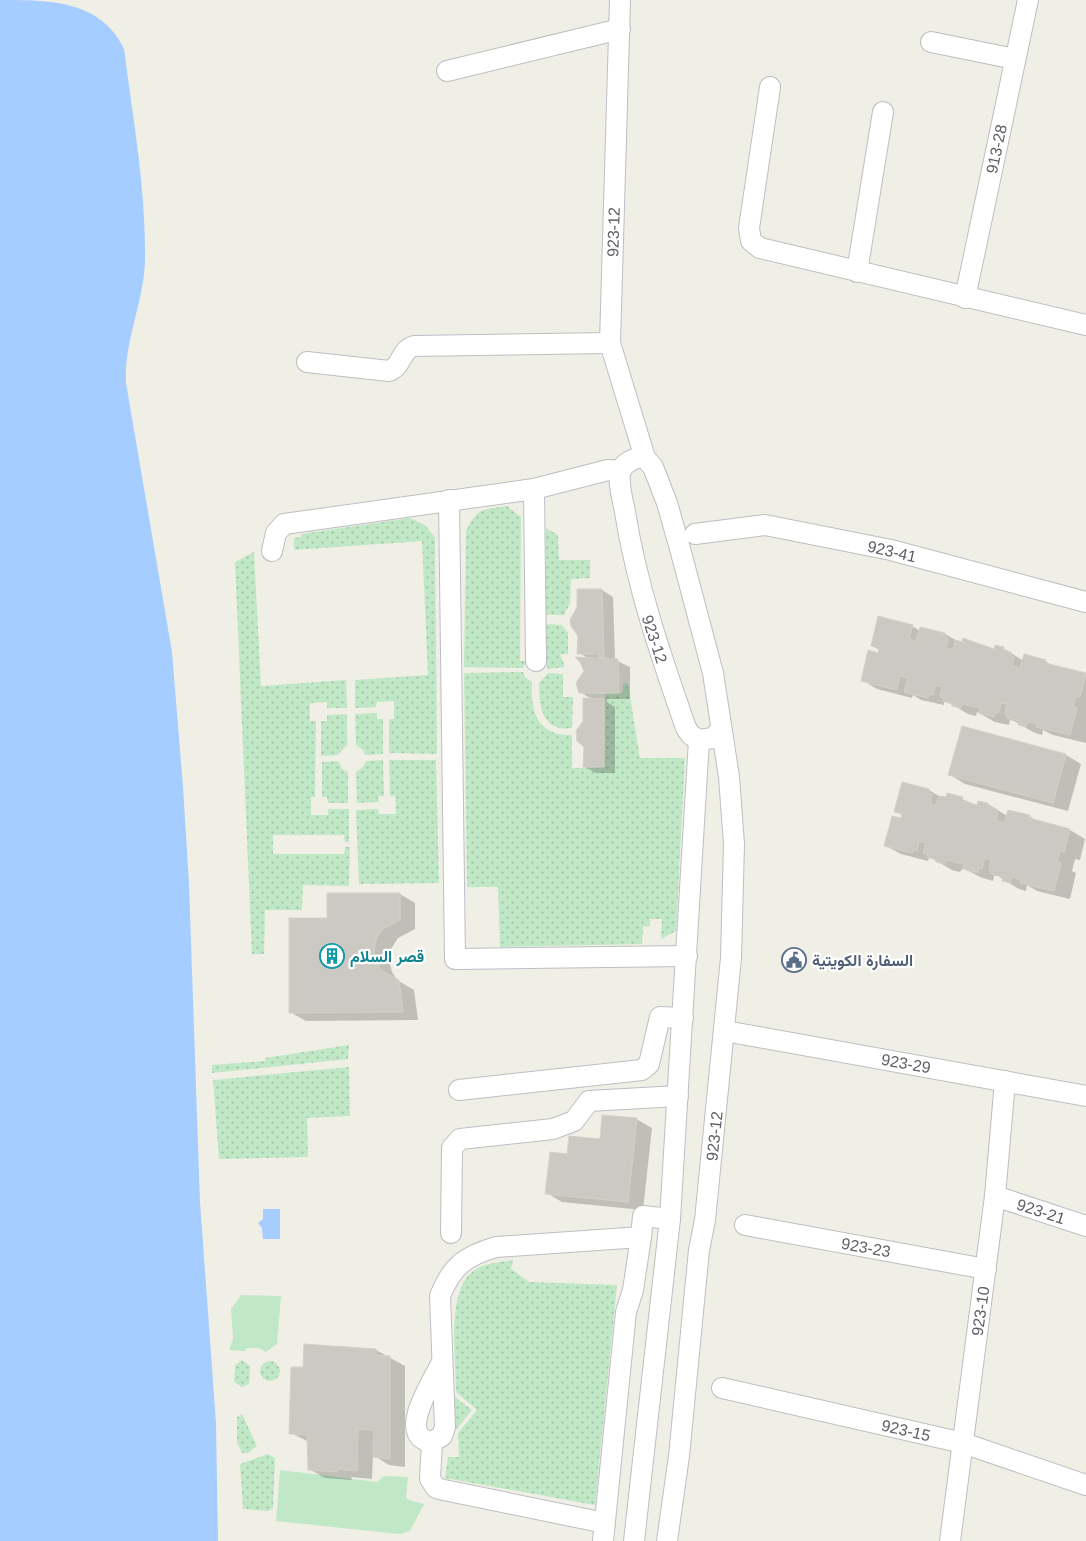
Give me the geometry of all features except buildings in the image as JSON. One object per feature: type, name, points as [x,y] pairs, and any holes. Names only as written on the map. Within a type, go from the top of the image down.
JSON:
[{"type":"street","name":"923-12","points":[[620,0],[610,343],[645,458],[653,467],[668,503],[713,673],[722,718],[720,730],[729,777],[734,844],[731,958],[725,1031],[705,1220],[699,1250],[679,1456],[667,1541]]},
{"type":"street","name":"913-28","points":[[965,298],[1028,0]]},
{"type":"street","points":[[447,71],[620,29]]},
{"type":"street","points":[[931,42],[1015,59]]},
{"type":"street","points":[[770,86],[749,228],[750,240],[760,248],[781,255],[965,298],[1085,319]]},
{"type":"street","points":[[857,272],[883,112]]},
{"type":"street","points":[[307,362],[389,371],[397,366],[404,351],[414,346],[610,343]]},
{"type":"street","points":[[272,551],[276,533],[284,524],[534,489],[608,470],[620,471],[632,460],[639,457],[645,458]]},
{"type":"street","name":"923-12","points":[[620,471],[620,486],[632,558],[650,624],[686,728],[691,735],[699,740]]},
{"type":"street","points":[[534,489],[536,661]]},
{"type":"street","points":[[449,500],[455,959],[687,956]]},
{"type":"street","name":"923-41","points":[[695,534],[765,525],[892,550],[1086,602]]},
{"type":"street","points":[[634,1541],[670,1218],[699,740],[712,738],[720,730]]},
{"type":"street","points":[[459,1090],[642,1070],[649,1064],[660,1017],[683,1018]]},
{"type":"street","name":"923-29","points":[[725,1031],[1086,1096]]},
{"type":"street","name":"923-10","points":[[950,1541],[995,1196],[1005,1081]]},
{"type":"street","points":[[451,1233],[452,1148],[460,1138],[553,1129],[574,1120],[589,1101],[678,1096]]},
{"type":"street","name":"923-21","points":[[995,1196],[1086,1226]]},
{"type":"street","points":[[432,1442],[430,1479],[436,1488],[604,1532],[626,1312],[634,1290],[643,1216],[670,1218]]},
{"type":"street","name":"923-23","points":[[745,1225],[986,1269]]},
{"type":"street","points":[[441,1364],[418,1408],[416,1428],[418,1434],[427,1441],[432,1442],[442,1436],[444,1427],[440,1296],[448,1277],[459,1264],[475,1253],[496,1247],[641,1237]]},
{"type":"street","name":"923-15","points":[[722,1388],[963,1443],[1086,1485]]},
{"type":"green space","points":[[507,506],[521,517],[520,661],[527,661],[523,668],[464,667],[466,531],[474,518],[482,511]]},
{"type":"green space","points":[[410,518],[425,525],[435,537],[437,754],[389,753],[389,719],[394,719],[394,701],[377,702],[376,707],[355,708],[355,680],[428,675],[422,541],[294,550],[294,538],[301,537],[301,534]]},
{"type":"green space","points":[[546,528],[558,535],[559,560],[590,560],[590,578],[571,579],[570,603],[564,615],[546,615]]},
{"type":"green space","points":[[254,552],[261,686],[346,680],[347,708],[327,708],[327,702],[310,703],[310,721],[316,721],[315,797],[311,797],[311,815],[328,815],[328,809],[349,809],[349,842],[345,842],[344,835],[273,835],[273,854],[344,854],[345,847],[350,847],[349,886],[303,885],[302,910],[265,910],[264,954],[252,954],[235,562]]},
{"type":"green space","points":[[546,624],[562,625],[568,633],[568,654],[560,654],[565,667],[548,669],[546,663]]},
{"type":"green space","points":[[523,672],[525,677],[532,682],[533,703],[538,720],[551,731],[572,735],[572,768],[604,767],[605,694],[623,693],[623,683],[628,684],[640,758],[685,758],[676,931],[661,939],[662,919],[650,919],[650,926],[643,927],[642,944],[500,947],[498,887],[467,887],[464,673]]},
{"type":"green space","points":[[548,673],[563,674],[563,697],[573,697],[572,728],[554,726],[544,716],[540,701],[539,683]]},
{"type":"green space","points":[[377,713],[377,719],[383,719],[383,754],[365,755],[363,750],[356,745],[355,714]]},
{"type":"green space","points":[[347,714],[347,745],[338,755],[321,756],[321,721],[327,721],[327,715]]},
{"type":"green space","points":[[383,760],[384,796],[378,796],[379,802],[357,803],[356,772],[363,767],[366,761]]},
{"type":"green space","points":[[389,760],[436,760],[439,883],[359,884],[356,810],[378,809],[379,814],[396,814],[395,796],[390,796]]},
{"type":"green space","points":[[338,761],[342,769],[348,772],[348,803],[328,803],[327,797],[322,797],[322,762]]},
{"type":"green space","points":[[349,1045],[348,1059],[212,1073],[212,1065],[265,1061],[265,1058]]},
{"type":"green space","points":[[349,1067],[350,1116],[307,1118],[308,1157],[219,1159],[213,1080]]},
{"type":"green space","points":[[513,1260],[511,1269],[529,1282],[617,1285],[595,1505],[445,1478],[448,1457],[459,1457],[458,1433],[477,1410],[456,1392],[454,1328],[459,1295],[464,1282],[476,1269],[491,1263]]},
{"type":"green space","points":[[241,1295],[281,1296],[277,1344],[266,1352],[259,1348],[247,1348],[245,1351],[229,1350],[233,1338],[231,1309]]},
{"type":"green space","points":[[242,1360],[250,1366],[249,1384],[242,1387],[234,1382],[235,1365]]},
{"type":"green space","points":[[270,1361],[277,1364],[280,1371],[277,1378],[270,1381],[263,1378],[260,1371],[263,1364]]},
{"type":"green space","points":[[454,1396],[472,1410],[455,1431]]},
{"type":"green space","points":[[242,1414],[257,1446],[248,1453],[242,1453],[237,1443],[237,1417]]},
{"type":"green space","points":[[268,1454],[275,1458],[273,1509],[267,1511],[243,1509],[240,1464]]},
{"type":"green space","points":[[280,1470],[377,1482],[384,1476],[408,1477],[406,1497],[409,1500],[424,1504],[410,1531],[399,1534],[276,1521]]},
{"type":"water","points":[[0,0],[55,3],[72,6],[88,12],[102,21],[114,33],[124,49],[141,180],[145,233],[144,276],[128,352],[126,383],[172,652],[183,787],[189,884],[200,1202],[216,1423],[218,1541],[0,1541]]},
{"type":"water","points":[[263,1209],[280,1209],[280,1239],[263,1239],[262,1228],[258,1223],[263,1219]]},
{"type":"place","name":"قصر السلام","points":[[332,956]]},
{"type":"place","name":"السفارة الكويتية","points":[[794,960]]}]
